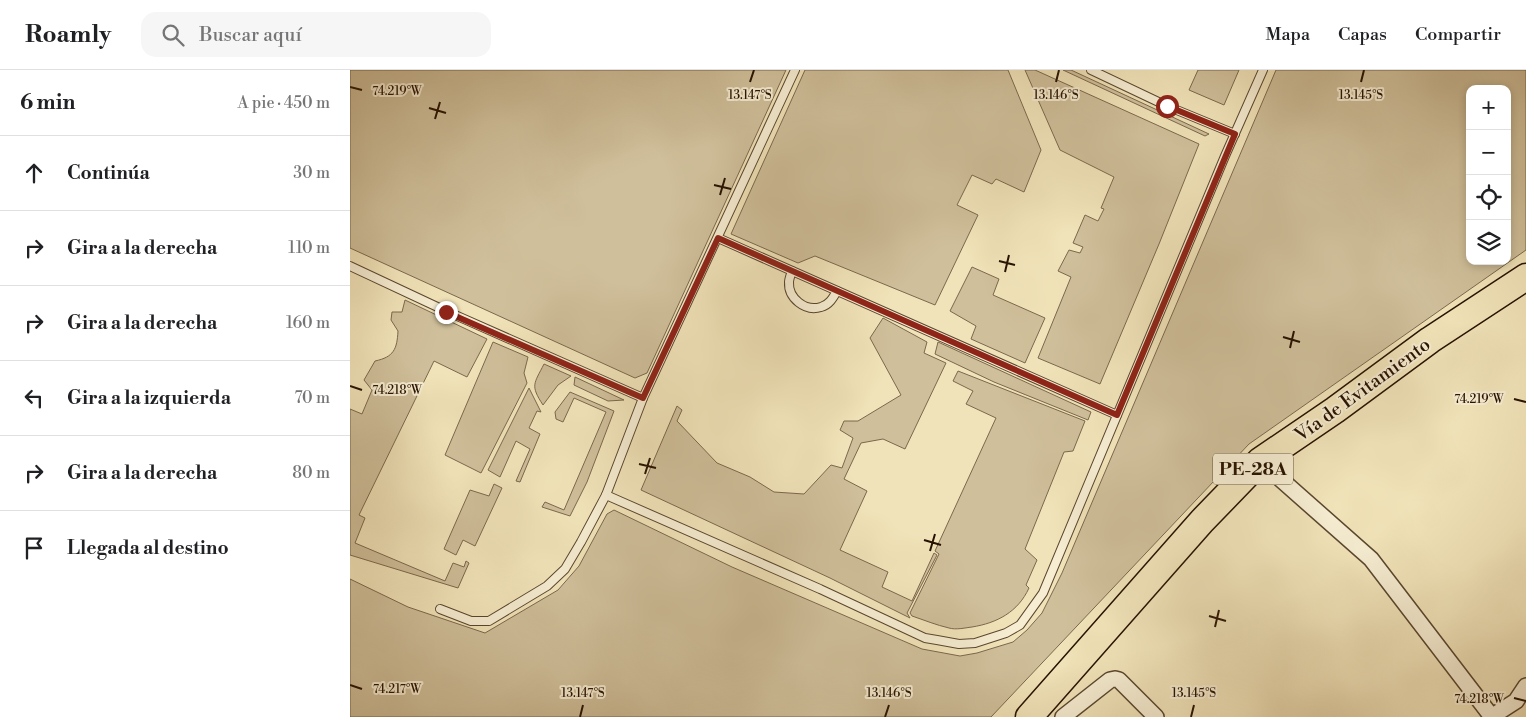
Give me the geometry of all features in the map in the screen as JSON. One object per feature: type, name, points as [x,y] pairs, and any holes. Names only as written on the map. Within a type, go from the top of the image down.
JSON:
[{"type":"highway","name":"Vía de Evitamiento","points":[[1029,717],[1202,521],[1260,461],[1335,410],[1430,340],[1526,277]]},
{"type":"street","points":[[1260,461],[1372,560],[1492,717],[1516,701],[1526,686]]},
{"type":"street","points":[[1063,717],[1110,680],[1115,679],[1119,680],[1156,717]]},
{"type":"lane","points":[[440,609],[471,622],[489,622],[547,586],[565,569],[606,494],[643,398],[795,70]]},
{"type":"lane","points":[[1091,70],[1167,106],[1235,134]]},
{"type":"lane","points":[[606,494],[820,588],[925,638],[959,644],[975,643],[1001,635],[1020,624],[1043,594],[1262,70]]},
{"type":"lane","points":[[718,238],[1117,415]]},
{"type":"lane","points":[[350,266],[446,312],[643,398]]},
{"type":"lane","points":[[792,271],[789,282],[791,294],[798,303],[809,308],[821,307],[831,301],[837,291]]},
{"type":"shaded area","points":[[350,70],[786,70],[647,373],[635,378],[350,248]]},
{"type":"shaded area","points":[[805,70],[1008,70],[1041,150],[1024,192],[996,179],[992,184],[972,175],[957,205],[978,215],[935,305],[815,256],[798,263],[731,234]]},
{"type":"shaded area","points":[[1025,70],[1035,70],[1199,144],[1100,384],[1038,358],[1071,277],[1058,271],[1069,250],[1080,253],[1083,247],[1073,243],[1085,215],[1098,221],[1104,209],[1101,208],[1114,177],[1060,150]]},
{"type":"shaded area","points":[[1063,70],[1071,70],[1209,134],[1205,136]]},
{"type":"shaded area","points":[[1198,70],[1239,70],[1224,105],[1189,90]]},
{"type":"shaded area","points":[[1276,70],[1526,70],[1526,250],[1511,261],[1511,85],[1466,85],[1466,265],[1505,265],[1249,444],[991,717],[350,717],[350,579],[408,607],[485,633],[558,590],[579,566],[607,514],[614,510],[732,567],[922,649],[960,656],[977,653],[1013,642],[1042,613],[1062,573]]},
{"type":"shaded area","points":[[972,267],[999,279],[993,295],[1045,318],[1025,363],[971,339],[976,326],[950,311]]},
{"type":"shaded area","points":[[405,300],[487,339],[467,377],[434,361],[359,515],[365,518],[355,543],[445,581],[453,563],[464,567],[466,561],[469,563],[458,588],[350,555],[350,409],[362,414],[372,390],[364,380],[375,361],[386,357],[393,351],[397,343],[398,331],[391,320],[392,312],[402,312]]},
{"type":"shaded area","points":[[883,318],[927,342],[924,353],[946,363],[905,449],[883,439],[861,443],[844,479],[867,491],[840,550],[888,572],[882,587],[912,601],[934,553],[937,555],[907,613],[910,618],[830,578],[641,490],[677,406],[682,410],[677,421],[717,463],[750,477],[774,492],[804,494],[831,465],[842,468],[853,438],[840,430],[844,421],[858,421],[901,395],[870,338]]},
{"type":"shaded area","points":[[493,342],[528,357],[524,373],[527,383],[481,473],[445,455]]},
{"type":"shaded area","points":[[938,342],[1091,412],[1088,420],[994,382],[935,354]]},
{"type":"shaded area","points":[[544,364],[571,376],[558,385],[543,405],[536,393],[535,384]]},
{"type":"shaded area","points":[[958,371],[1085,421],[1073,451],[1064,452],[1025,549],[1037,560],[1026,585],[1029,588],[1019,604],[1006,615],[990,623],[954,629],[912,616],[910,613],[939,554],[935,551],[996,418],[966,404],[973,391],[953,381]]},
{"type":"shaded area","points":[[575,377],[624,400],[608,401],[574,385]]},
{"type":"shaded area","points":[[529,388],[541,412],[537,411],[529,428],[540,434],[520,482],[516,481],[530,449],[516,441],[500,477],[488,470]]},
{"type":"shaded area","points":[[570,392],[614,411],[587,482],[570,516],[542,507],[545,502],[564,510],[606,412],[574,398],[563,422],[556,419],[555,412]]},
{"type":"shaded area","points":[[494,484],[502,488],[475,546],[463,540],[456,555],[444,549],[470,490],[489,496]]},
{"type":"route","points":[[446,312],[643,398],[718,238],[1117,415],[1235,134],[1167,106]]}]
